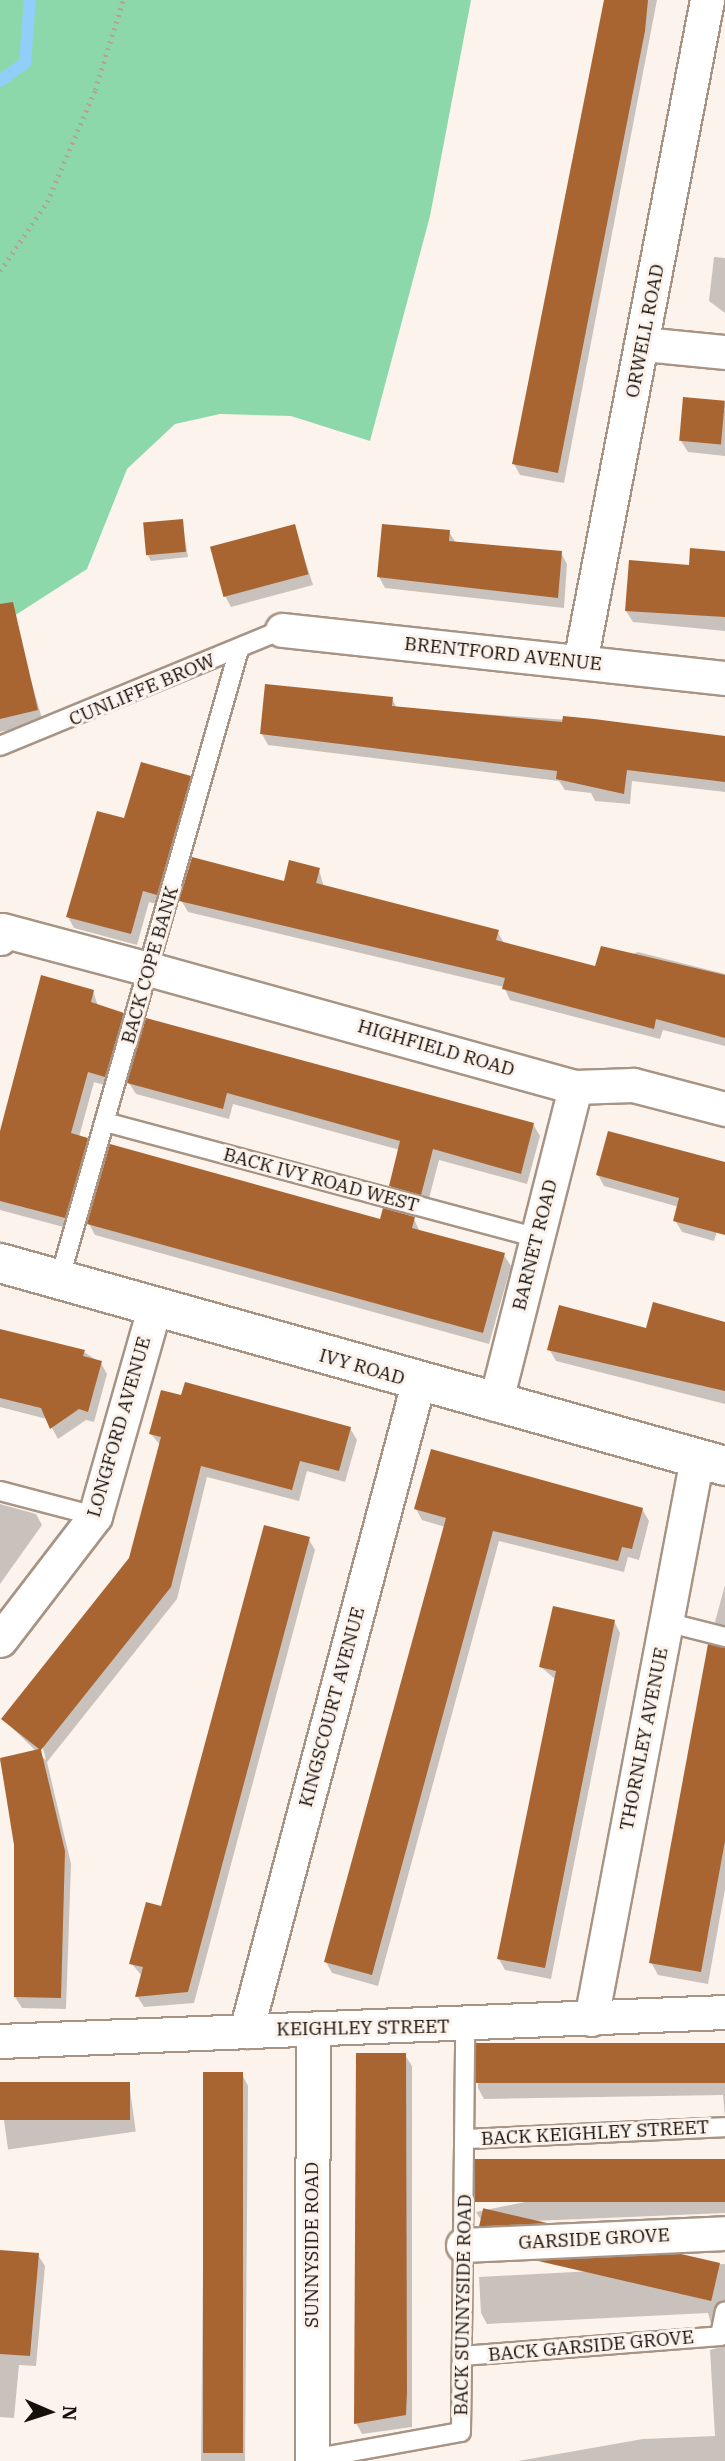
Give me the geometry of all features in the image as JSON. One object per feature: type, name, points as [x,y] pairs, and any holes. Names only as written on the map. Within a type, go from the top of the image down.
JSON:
[{"type":"street","name":"ORWELL ROAD","points":[[580,662],[707,0]]},
{"type":"street","points":[[643,344],[725,352]]},
{"type":"street","name":"BRENTFORD AVENUE","points":[[282,630],[725,678]]},
{"type":"street","name":"HIGHFIELD ROAD","points":[[0,938],[2,930],[575,1087],[633,1085],[725,1109]]},
{"type":"street","name":"BARNET ROAD","points":[[495,1404],[575,1087]]},
{"type":"street","name":"IVY ROAD","points":[[0,1264],[418,1383],[711,1462]]},
{"type":"street","name":"LONGFORD AVENUE","points":[[0,1640],[95,1516],[154,1309]]},
{"type":"street","name":"KINGSCOURT AVENUE","points":[[246,2031],[418,1383]]},
{"type":"street","name":"THORNLEY AVENUE","points":[[592,2019],[666,1622],[711,1462]]},
{"type":"street","name":"KEIGHLEY STREET","points":[[0,2041],[465,2026],[725,2012]]},
{"type":"street","name":"SUNNYSIDE ROAD","points":[[312,2460],[313,2030]]},
{"type":"street","name":"GARSIDE GROVE","points":[[463,2245],[725,2233]]},
{"type":"lane","name":"CUNLIFFE BROW","points":[[0,746],[239,649],[266,631],[282,630]]},
{"type":"lane","name":"BACK COPE BANK","points":[[59,1281],[239,649]]},
{"type":"lane","name":"BACK IVY ROAD WEST","points":[[105,1122],[537,1238]]},
{"type":"lane","points":[[0,1491],[95,1516]]},
{"type":"lane","points":[[666,1622],[725,1637]]},
{"type":"lane","name":"BACK SUNNYSIDE ROAD","points":[[312,2460],[461,2431],[465,2026]]},
{"type":"lane","name":"BACK KEIGHLEY STREET","points":[[465,2139],[725,2127]]},
{"type":"lane","name":"BACK GARSIDE GROVE","points":[[462,2356],[720,2336],[725,2311]]},
{"type":"path","points":[[0,271],[47,202],[95,90],[124,0]]},
{"type":"green space","points":[[0,0],[471,0],[430,216],[370,441],[291,416],[220,414],[175,424],[127,469],[87,569],[0,625]]},
{"type":"building","points":[[604,0],[648,0],[645,31],[558,473],[512,464]]},
{"type":"building","points":[[683,397],[725,401],[721,444],[679,441]]},
{"type":"building","points":[[183,519],[186,552],[146,555],[143,522]]},
{"type":"building","points":[[295,524],[308,574],[223,597],[210,547]]},
{"type":"building","points":[[382,524],[450,530],[449,541],[562,551],[558,598],[377,577]]},
{"type":"building","points":[[690,548],[725,551],[725,617],[625,611],[629,560],[689,565]]},
{"type":"building","points":[[13,602],[38,710],[0,719],[0,604]]},
{"type":"building","points":[[265,684],[393,697],[392,706],[562,722],[563,716],[725,736],[725,782],[627,770],[624,794],[556,779],[557,771],[260,734]]},
{"type":"building","points":[[141,762],[191,776],[157,895],[143,891],[131,934],[66,917],[97,811],[124,818]]},
{"type":"building","points":[[192,857],[284,881],[289,860],[320,868],[316,883],[499,930],[496,940],[595,966],[601,946],[725,975],[725,1038],[656,1019],[654,1029],[502,989],[505,978],[179,901]]},
{"type":"building","points":[[41,975],[94,990],[91,1002],[124,1013],[105,1077],[88,1072],[71,1133],[88,1138],[65,1218],[0,1201],[0,1131]]},
{"type":"building","points":[[146,1018],[534,1123],[521,1174],[433,1149],[421,1195],[389,1186],[400,1141],[227,1093],[223,1109],[127,1083]]},
{"type":"building","points":[[608,1131],[725,1162],[725,1235],[673,1221],[679,1198],[596,1175]]},
{"type":"building","points":[[110,1144],[380,1219],[383,1208],[415,1217],[412,1228],[505,1253],[483,1333],[87,1224]]},
{"type":"building","points":[[653,1302],[725,1322],[725,1391],[547,1350],[559,1305],[646,1328]]},
{"type":"building","points":[[0,1329],[85,1350],[83,1356],[102,1361],[88,1412],[79,1409],[50,1429],[41,1408],[0,1398]]},
{"type":"building","points":[[185,1382],[351,1427],[339,1471],[300,1461],[292,1490],[201,1466],[171,1587],[41,1750],[65,1851],[61,1998],[14,1997],[14,1845],[0,1758],[39,1749],[1,1719],[129,1558],[161,1437],[149,1434],[161,1390],[181,1395]]},
{"type":"building","points":[[431,1449],[643,1508],[632,1549],[622,1547],[618,1561],[493,1531],[372,1975],[324,1962],[446,1518],[414,1509]]},
{"type":"building","points":[[264,1525],[310,1537],[188,1992],[135,1997],[143,1967],[129,1964],[146,1902],[161,1906]]},
{"type":"building","points":[[553,1606],[615,1620],[545,1968],[497,1959],[556,1671],[539,1667]]},
{"type":"building","points":[[708,1644],[725,1648],[725,1841],[701,1972],[649,1963]]},
{"type":"building","points":[[476,2043],[725,2043],[725,2083],[476,2083]]},
{"type":"building","points":[[356,2053],[406,2053],[407,2392],[406,2415],[354,2424]]},
{"type":"building","points":[[203,2072],[243,2072],[243,2453],[203,2453]]},
{"type":"building","points":[[0,2082],[130,2082],[130,2120],[0,2120]]},
{"type":"building","points":[[475,2159],[725,2159],[725,2202],[475,2202]]},
{"type":"building","points":[[483,2208],[720,2263],[711,2301],[474,2246]]},
{"type":"building","points":[[0,2250],[39,2253],[30,2356],[0,2354]]},
{"type":"waterway","points":[[0,81],[25,63],[30,0]]}]
